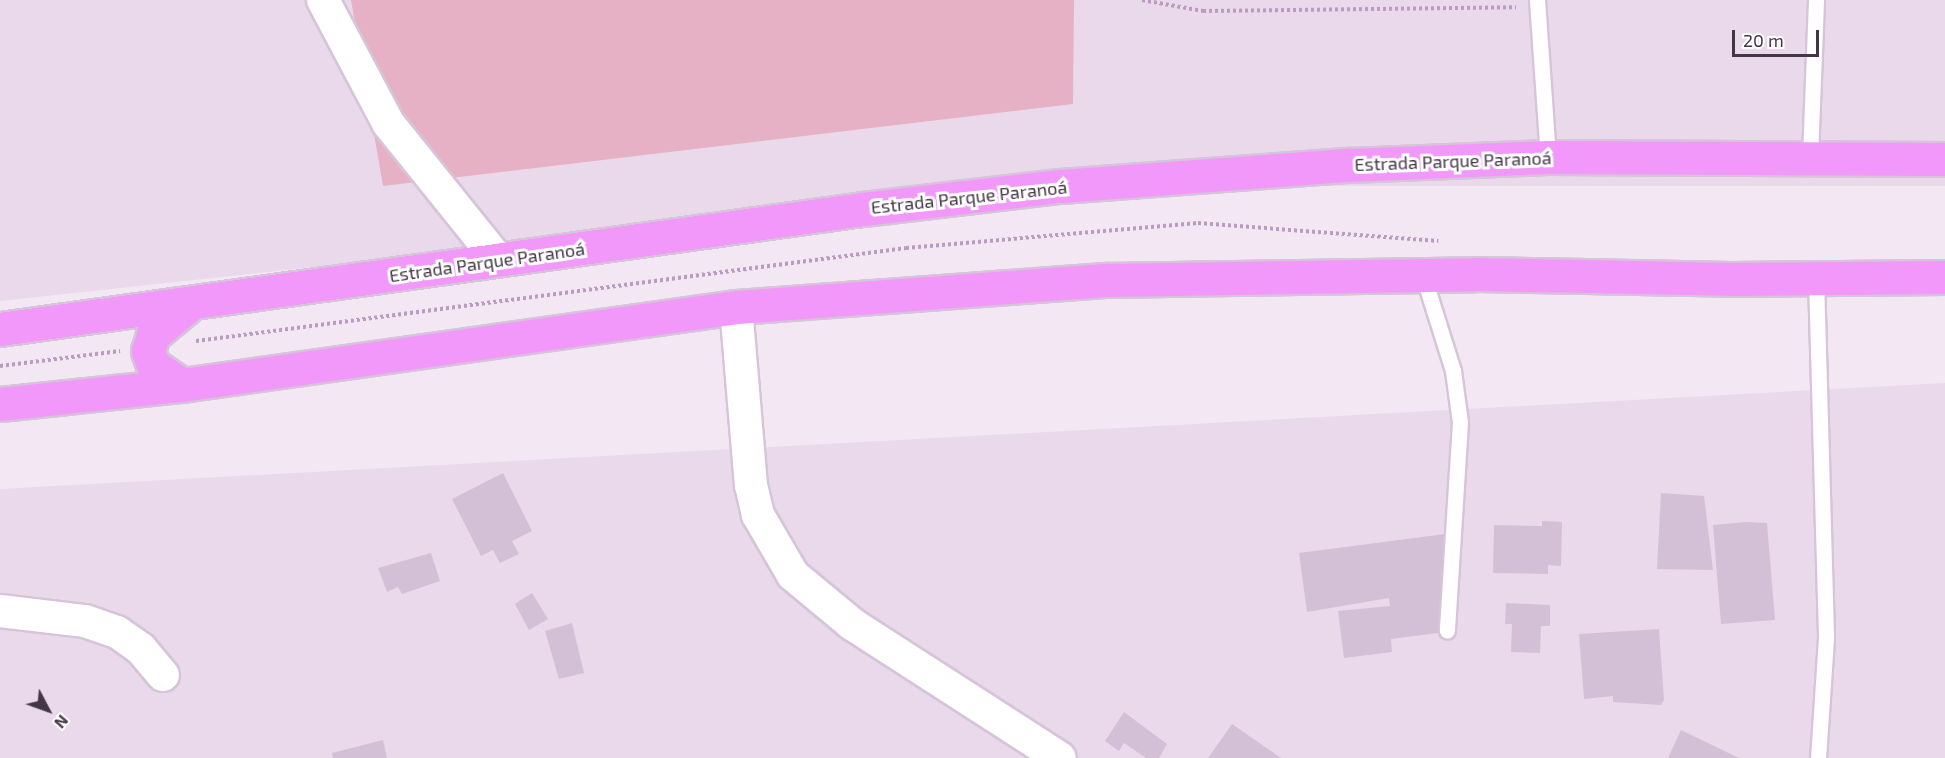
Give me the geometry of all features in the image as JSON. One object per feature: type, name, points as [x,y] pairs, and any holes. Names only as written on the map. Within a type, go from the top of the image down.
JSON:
[{"type":"main road","name":"Estrada Parque Paranoá","points":[[0,329],[188,306],[863,209],[1060,186],[1348,165],[1548,157],[1945,159]]},
{"type":"main road","points":[[0,404],[182,385],[736,307],[1105,280],[1423,275],[1945,277]]},
{"type":"main road","points":[[182,385],[153,365],[148,351],[153,335],[188,306]]},
{"type":"street","points":[[323,0],[388,123],[498,261]]},
{"type":"street","points":[[736,307],[751,485],[758,515],[788,567],[852,624],[1060,758]]},
{"type":"street","points":[[0,611],[85,621],[117,632],[141,649],[163,675]]},
{"type":"lane","points":[[1810,157],[1816,0]]},
{"type":"lane","points":[[1537,4],[1548,157]]},
{"type":"lane","points":[[1423,275],[1453,371],[1460,422],[1447,631]]},
{"type":"lane","points":[[1816,278],[1826,638],[1818,758]]},
{"type":"path","points":[[1142,0],[1203,11],[1537,4]]},
{"type":"shaded area","points":[[0,0],[1945,0],[1945,186],[1060,186],[0,301]]},
{"type":"shaded area","points":[[351,0],[1074,0],[1073,104],[383,186]]},
{"type":"shaded area","points":[[1945,383],[1945,758],[0,758],[0,489]]},
{"type":"building","points":[[503,473],[532,531],[512,541],[519,554],[500,563],[493,550],[481,556],[452,499]]},
{"type":"building","points":[[1661,493],[1704,496],[1713,570],[1657,569]]},
{"type":"building","points":[[1542,521],[1562,522],[1561,566],[1548,565],[1548,574],[1493,573],[1494,525],[1542,526]]},
{"type":"building","points":[[1767,523],[1775,620],[1721,624],[1713,525]]},
{"type":"building","points":[[1445,534],[1453,601],[1445,632],[1391,639],[1392,652],[1344,658],[1338,611],[1390,606],[1389,598],[1307,612],[1299,553]]},
{"type":"building","points":[[431,553],[440,581],[402,594],[398,587],[387,592],[378,568]]},
{"type":"building","points":[[532,593],[548,619],[529,630],[515,604]]},
{"type":"building","points":[[1506,603],[1550,605],[1550,626],[1541,626],[1540,653],[1511,652],[1512,624],[1505,624]]},
{"type":"building","points":[[572,623],[584,673],[559,679],[545,631]]},
{"type":"building","points":[[1659,629],[1664,700],[1661,705],[1613,702],[1613,696],[1584,699],[1579,634]]},
{"type":"building","points":[[1124,712],[1167,744],[1159,758],[1146,758],[1124,743],[1119,751],[1105,741]]},
{"type":"building","points":[[1232,724],[1281,758],[1208,758]]},
{"type":"building","points":[[1681,730],[1739,758],[1668,758]]},
{"type":"building","points":[[383,740],[387,758],[333,758],[332,753]]}]
